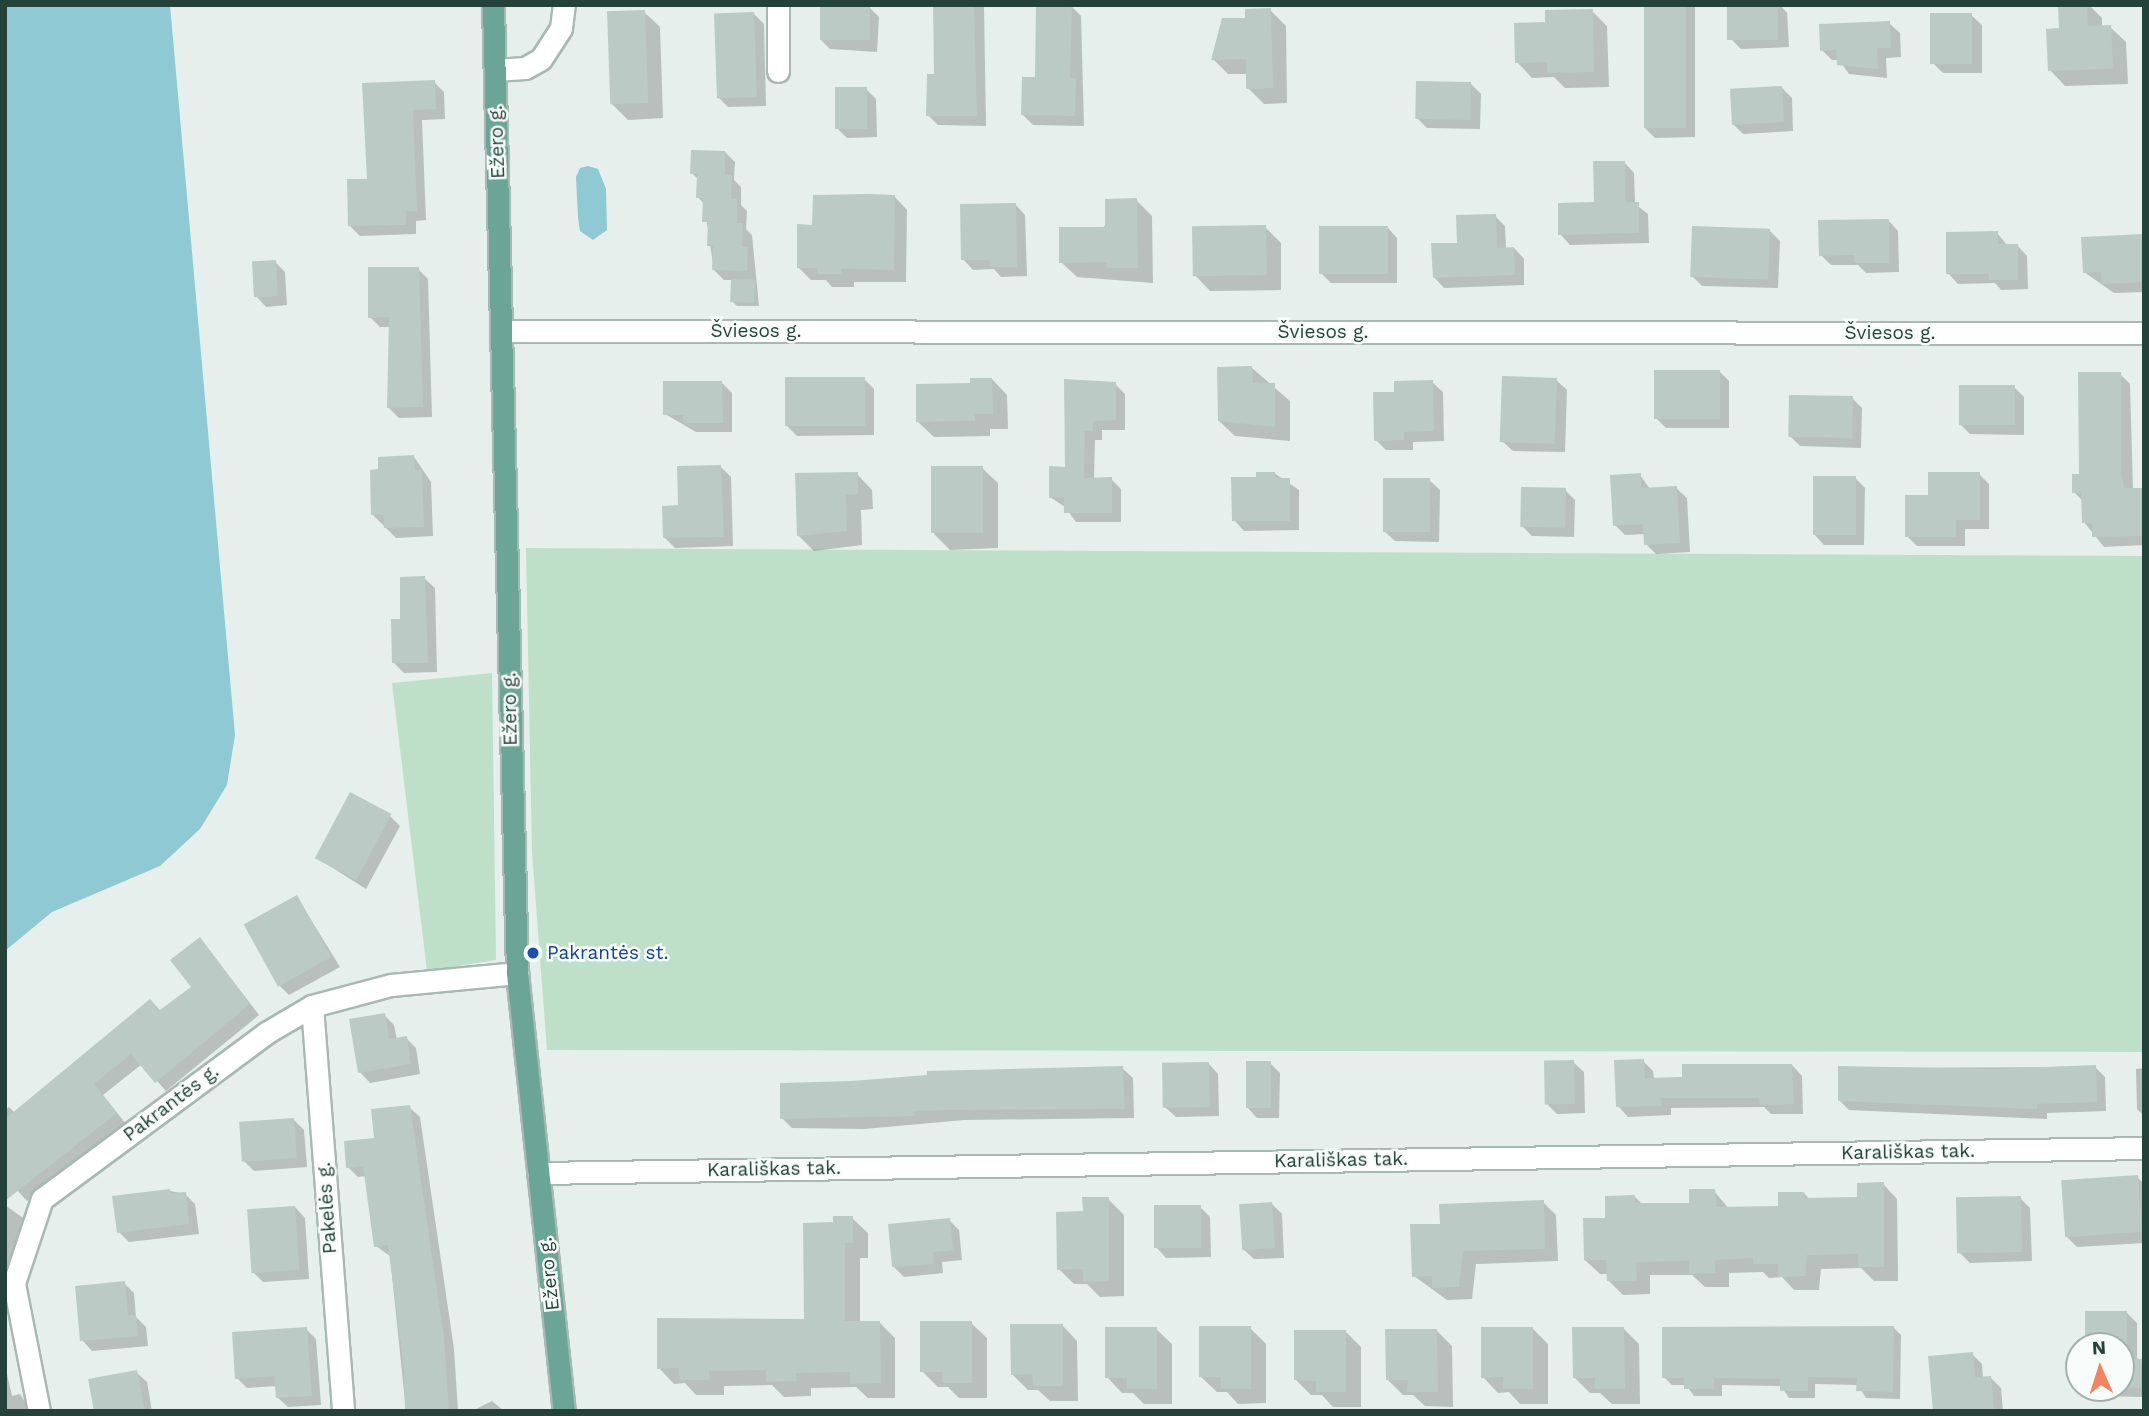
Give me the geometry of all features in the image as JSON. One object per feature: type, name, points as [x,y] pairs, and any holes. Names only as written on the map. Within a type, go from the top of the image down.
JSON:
[{"type":"main road","name":"Ežero g.","points":[[493,5],[517,973],[564,1411]]},
{"type":"street","points":[[495,70],[525,68],[541,59],[561,28],[564,5]]},
{"type":"street","points":[[778,5],[778,71]]},
{"type":"street","name":"Šviesos g.","points":[[503,331],[2144,333]]},
{"type":"street","name":"Pakrantės g.","points":[[39,1411],[14,1283],[42,1199],[266,1032],[312,1006],[391,985],[517,973]]},
{"type":"street","name":"Pakelės g.","points":[[312,1006],[342,1411]]},
{"type":"street","name":"Karališkas tak.","points":[[538,1173],[2144,1148]]},
{"type":"green space","points":[[526,548],[2144,556],[2144,1052],[547,1050],[532,852]]},
{"type":"green space","points":[[492,673],[496,960],[427,971],[392,683]]},
{"type":"water","points":[[5,5],[170,5],[235,735],[227,785],[200,829],[160,866],[52,912],[5,951]]},
{"type":"water","points":[[588,166],[598,169],[606,189],[607,230],[593,240],[580,231],[578,218],[576,177],[580,168]]},
{"type":"building","points":[[820,5],[870,5],[870,40],[820,40]]},
{"type":"building","points":[[933,5],[974,5],[977,116],[926,116],[927,74],[934,74]]},
{"type":"building","points":[[1036,5],[1072,5],[1070,78],[1076,78],[1075,116],[1021,115],[1022,77],[1035,77]]},
{"type":"building","points":[[1644,5],[1686,5],[1686,128],[1644,128]]},
{"type":"building","points":[[1727,5],[1778,5],[1778,40],[1727,40]]},
{"type":"building","points":[[2058,5],[2087,5],[2088,26],[2111,25],[2113,69],[2048,71],[2046,29],[2059,28]]},
{"type":"building","points":[[1271,8],[1273,88],[1246,89],[1246,59],[1211,60],[1222,18],[1245,18],[1245,9]]},
{"type":"building","points":[[1593,9],[1594,72],[1547,73],[1547,62],[1515,63],[1514,23],[1545,22],[1545,10]]},
{"type":"building","points":[[645,10],[648,103],[610,104],[607,11]]},
{"type":"building","points":[[754,12],[757,97],[717,98],[714,13]]},
{"type":"building","points":[[1930,13],[1972,13],[1972,64],[1930,64]]},
{"type":"building","points":[[1890,21],[1891,48],[1877,48],[1878,69],[1837,65],[1836,50],[1820,51],[1819,24]]},
{"type":"building","points":[[435,80],[436,109],[413,110],[417,211],[406,211],[406,225],[348,226],[347,179],[367,179],[362,83]]},
{"type":"building","points":[[1416,81],[1471,82],[1470,120],[1415,119]]},
{"type":"building","points":[[1782,86],[1784,122],[1732,125],[1730,89]]},
{"type":"building","points":[[835,87],[867,87],[867,129],[835,129]]},
{"type":"building","points":[[691,150],[725,151],[725,174],[732,175],[731,199],[737,199],[737,223],[743,223],[742,247],[748,247],[747,271],[712,270],[713,246],[707,246],[708,222],[702,222],[703,198],[696,198],[697,174],[690,174]]},
{"type":"building","points":[[1593,161],[1625,161],[1625,202],[1639,202],[1639,233],[1558,235],[1558,203],[1594,202]]},
{"type":"building","points":[[813,195],[895,195],[894,270],[841,269],[841,274],[817,274],[817,268],[797,268],[797,224],[812,225]]},
{"type":"building","points":[[1137,198],[1138,268],[1107,268],[1107,262],[1059,263],[1059,227],[1105,227],[1105,199]]},
{"type":"building","points":[[1016,203],[1017,267],[990,267],[989,260],[961,260],[960,204]]},
{"type":"building","points":[[1496,214],[1497,248],[1514,247],[1515,275],[1433,278],[1431,243],[1457,243],[1456,215]]},
{"type":"building","points":[[1889,219],[1889,263],[1854,263],[1854,255],[1819,256],[1818,220]]},
{"type":"building","points":[[1266,225],[1267,275],[1193,276],[1192,226]]},
{"type":"building","points":[[1319,226],[1388,226],[1388,274],[1319,274]]},
{"type":"building","points":[[1692,226],[1770,229],[1768,280],[1690,277]]},
{"type":"building","points":[[1998,231],[1998,244],[2018,244],[2018,280],[1989,280],[1989,274],[1946,274],[1946,232]]},
{"type":"building","points":[[2144,234],[2144,282],[2102,284],[2101,272],[2083,273],[2081,237]]},
{"type":"building","points":[[276,260],[278,296],[254,297],[252,261]]},
{"type":"building","points":[[368,267],[419,267],[423,407],[387,408],[389,317],[368,318]]},
{"type":"building","points":[[731,279],[755,280],[754,303],[730,302]]},
{"type":"building","points":[[1252,366],[1253,383],[1275,383],[1275,427],[1218,421],[1217,367]]},
{"type":"building","points":[[1654,370],[1720,370],[1720,419],[1654,419]]},
{"type":"building","points":[[2078,372],[2121,372],[2121,472],[2124,488],[2144,488],[2144,536],[2092,537],[2092,523],[2082,523],[2081,493],[2072,493],[2072,474],[2079,474]]},
{"type":"building","points":[[1502,376],[1557,378],[1555,444],[1500,442]]},
{"type":"building","points":[[785,377],[865,377],[865,426],[785,426]]},
{"type":"building","points":[[970,378],[992,378],[993,414],[975,414],[975,421],[916,422],[916,384],[970,383]]},
{"type":"building","points":[[1064,379],[1116,382],[1116,420],[1093,421],[1093,431],[1085,431],[1084,478],[1112,477],[1112,513],[1064,513],[1064,497],[1049,498],[1049,466],[1065,467]]},
{"type":"building","points":[[1433,380],[1434,431],[1404,432],[1404,440],[1374,441],[1373,392],[1394,392],[1394,381]]},
{"type":"building","points":[[663,381],[722,381],[723,423],[684,423],[683,415],[663,415]]},
{"type":"building","points":[[1959,385],[2015,385],[2015,425],[1959,425]]},
{"type":"building","points":[[1789,395],[1853,396],[1852,438],[1788,437]]},
{"type":"building","points":[[414,455],[415,470],[422,470],[424,527],[384,528],[384,515],[371,515],[370,470],[378,469],[378,457]]},
{"type":"building","points":[[721,465],[724,537],[663,538],[662,506],[678,505],[677,466]]},
{"type":"building","points":[[931,466],[983,466],[983,533],[931,533]]},
{"type":"building","points":[[858,472],[858,494],[846,495],[847,531],[797,536],[795,473]]},
{"type":"building","points":[[1256,472],[1275,472],[1275,478],[1290,478],[1290,521],[1232,521],[1231,477],[1256,477]]},
{"type":"building","points":[[1928,472],[1980,472],[1980,520],[1956,520],[1956,537],[1905,537],[1905,495],[1928,495]]},
{"type":"building","points":[[1641,473],[1641,488],[1677,486],[1680,543],[1644,545],[1643,524],[1613,526],[1610,475]]},
{"type":"building","points":[[1813,476],[1856,476],[1856,535],[1813,535]]},
{"type":"building","points":[[1383,478],[1430,478],[1430,532],[1383,532]]},
{"type":"building","points":[[1521,487],[1566,488],[1565,528],[1520,527]]},
{"type":"building","points":[[425,576],[428,663],[392,663],[391,619],[400,619],[400,577]]},
{"type":"building","points":[[350,792],[391,814],[356,880],[315,858]]},
{"type":"building","points":[[297,895],[331,957],[278,987],[244,925]]},
{"type":"building","points":[[200,937],[250,1004],[155,1083],[131,1054],[94,1084],[117,1113],[5,1201],[5,1119],[150,999],[160,1010],[191,987],[170,960]]},
{"type":"building","points":[[385,1013],[389,1039],[407,1036],[411,1064],[358,1073],[349,1019]]},
{"type":"building","points":[[1644,1059],[1645,1078],[1682,1077],[1682,1064],[1792,1064],[1794,1104],[1760,1105],[1759,1098],[1661,1098],[1662,1106],[1616,1107],[1614,1060]]},
{"type":"building","points":[[1574,1060],[1575,1104],[1545,1105],[1544,1061]]},
{"type":"building","points":[[1246,1061],[1271,1061],[1271,1108],[1246,1108]]},
{"type":"building","points":[[1209,1062],[1210,1107],[1163,1108],[1162,1063]]},
{"type":"building","points":[[2096,1065],[2097,1102],[2037,1104],[2037,1109],[1838,1101],[1838,1066],[1992,1069]]},
{"type":"building","points":[[1123,1066],[1125,1109],[914,1111],[915,1116],[780,1119],[780,1083],[927,1075],[927,1071]]},
{"type":"building","points":[[410,1105],[444,1338],[449,1411],[405,1411],[404,1369],[388,1245],[374,1247],[363,1166],[346,1168],[344,1141],[374,1138],[371,1109]]},
{"type":"building","points":[[294,1118],[297,1158],[242,1162],[239,1122]]},
{"type":"building","points":[[2138,1175],[2142,1232],[2065,1237],[2061,1180]]},
{"type":"building","points":[[1884,1182],[1884,1267],[1858,1267],[1858,1254],[1807,1255],[1805,1276],[1778,1277],[1778,1264],[1753,1264],[1753,1258],[1715,1260],[1715,1273],[1689,1274],[1689,1261],[1636,1262],[1637,1281],[1607,1281],[1606,1260],[1584,1260],[1583,1218],[1605,1218],[1605,1196],[1635,1195],[1635,1203],[1689,1203],[1689,1189],[1715,1189],[1717,1207],[1778,1206],[1778,1192],[1804,1192],[1804,1198],[1857,1197],[1857,1183]]},
{"type":"building","points":[[170,1189],[171,1193],[186,1192],[189,1224],[117,1233],[112,1196]]},
{"type":"building","points":[[2021,1196],[2022,1252],[1957,1253],[1956,1197]]},
{"type":"building","points":[[1082,1197],[1109,1197],[1109,1281],[1083,1282],[1083,1269],[1057,1270],[1056,1212],[1083,1211]]},
{"type":"building","points":[[1544,1200],[1545,1249],[1463,1251],[1459,1287],[1432,1288],[1432,1276],[1412,1277],[1410,1224],[1440,1224],[1439,1204]]},
{"type":"building","points":[[1272,1202],[1275,1248],[1242,1250],[1239,1204]]},
{"type":"building","points":[[1154,1205],[1201,1205],[1201,1248],[1154,1248]]},
{"type":"building","points":[[295,1206],[299,1270],[252,1273],[247,1209]]},
{"type":"building","points":[[833,1216],[853,1216],[853,1243],[845,1243],[845,1321],[880,1321],[881,1383],[850,1384],[850,1372],[796,1373],[797,1381],[766,1382],[766,1370],[709,1371],[709,1380],[679,1380],[679,1368],[657,1369],[657,1318],[804,1319],[803,1223],[833,1222]]},
{"type":"building","points":[[950,1218],[953,1250],[933,1252],[934,1264],[892,1267],[888,1224]]},
{"type":"building","points":[[125,1281],[128,1315],[136,1315],[138,1336],[80,1341],[75,1286]]},
{"type":"building","points":[[2085,1311],[2127,1311],[2127,1332],[2085,1332]]},
{"type":"building","points":[[920,1321],[972,1321],[972,1383],[942,1383],[942,1372],[920,1372]]},
{"type":"building","points":[[1010,1324],[1063,1324],[1063,1386],[1033,1386],[1032,1374],[1011,1375]]},
{"type":"building","points":[[1199,1326],[1251,1326],[1251,1389],[1221,1389],[1221,1377],[1199,1377]]},
{"type":"building","points":[[1894,1326],[1893,1392],[1856,1391],[1857,1378],[1808,1377],[1808,1391],[1780,1391],[1780,1379],[1714,1378],[1714,1389],[1684,1389],[1684,1378],[1662,1378],[1662,1327]]},
{"type":"building","points":[[307,1327],[312,1396],[276,1398],[274,1376],[235,1379],[232,1332]]},
{"type":"building","points":[[1105,1327],[1157,1327],[1157,1389],[1127,1389],[1127,1378],[1105,1378]]},
{"type":"building","points":[[1481,1327],[1533,1327],[1533,1389],[1503,1389],[1503,1377],[1481,1378]]},
{"type":"building","points":[[1572,1327],[1624,1327],[1625,1389],[1594,1389],[1595,1378],[1573,1378]]},
{"type":"building","points":[[1385,1329],[1437,1329],[1438,1392],[1407,1392],[1408,1380],[1386,1380]]},
{"type":"building","points":[[1294,1330],[1346,1330],[1346,1392],[1316,1392],[1316,1381],[1294,1380]]},
{"type":"building","points":[[1973,1352],[1975,1377],[1991,1376],[1994,1411],[1933,1411],[1928,1356]]},
{"type":"building","points":[[2135,1359],[2142,1359],[2140,1388],[2135,1388]]},
{"type":"building","points":[[137,1370],[145,1411],[94,1411],[88,1379]]},
{"type":"place","name":"Pakrantės st.","points":[[533,953]]}]
